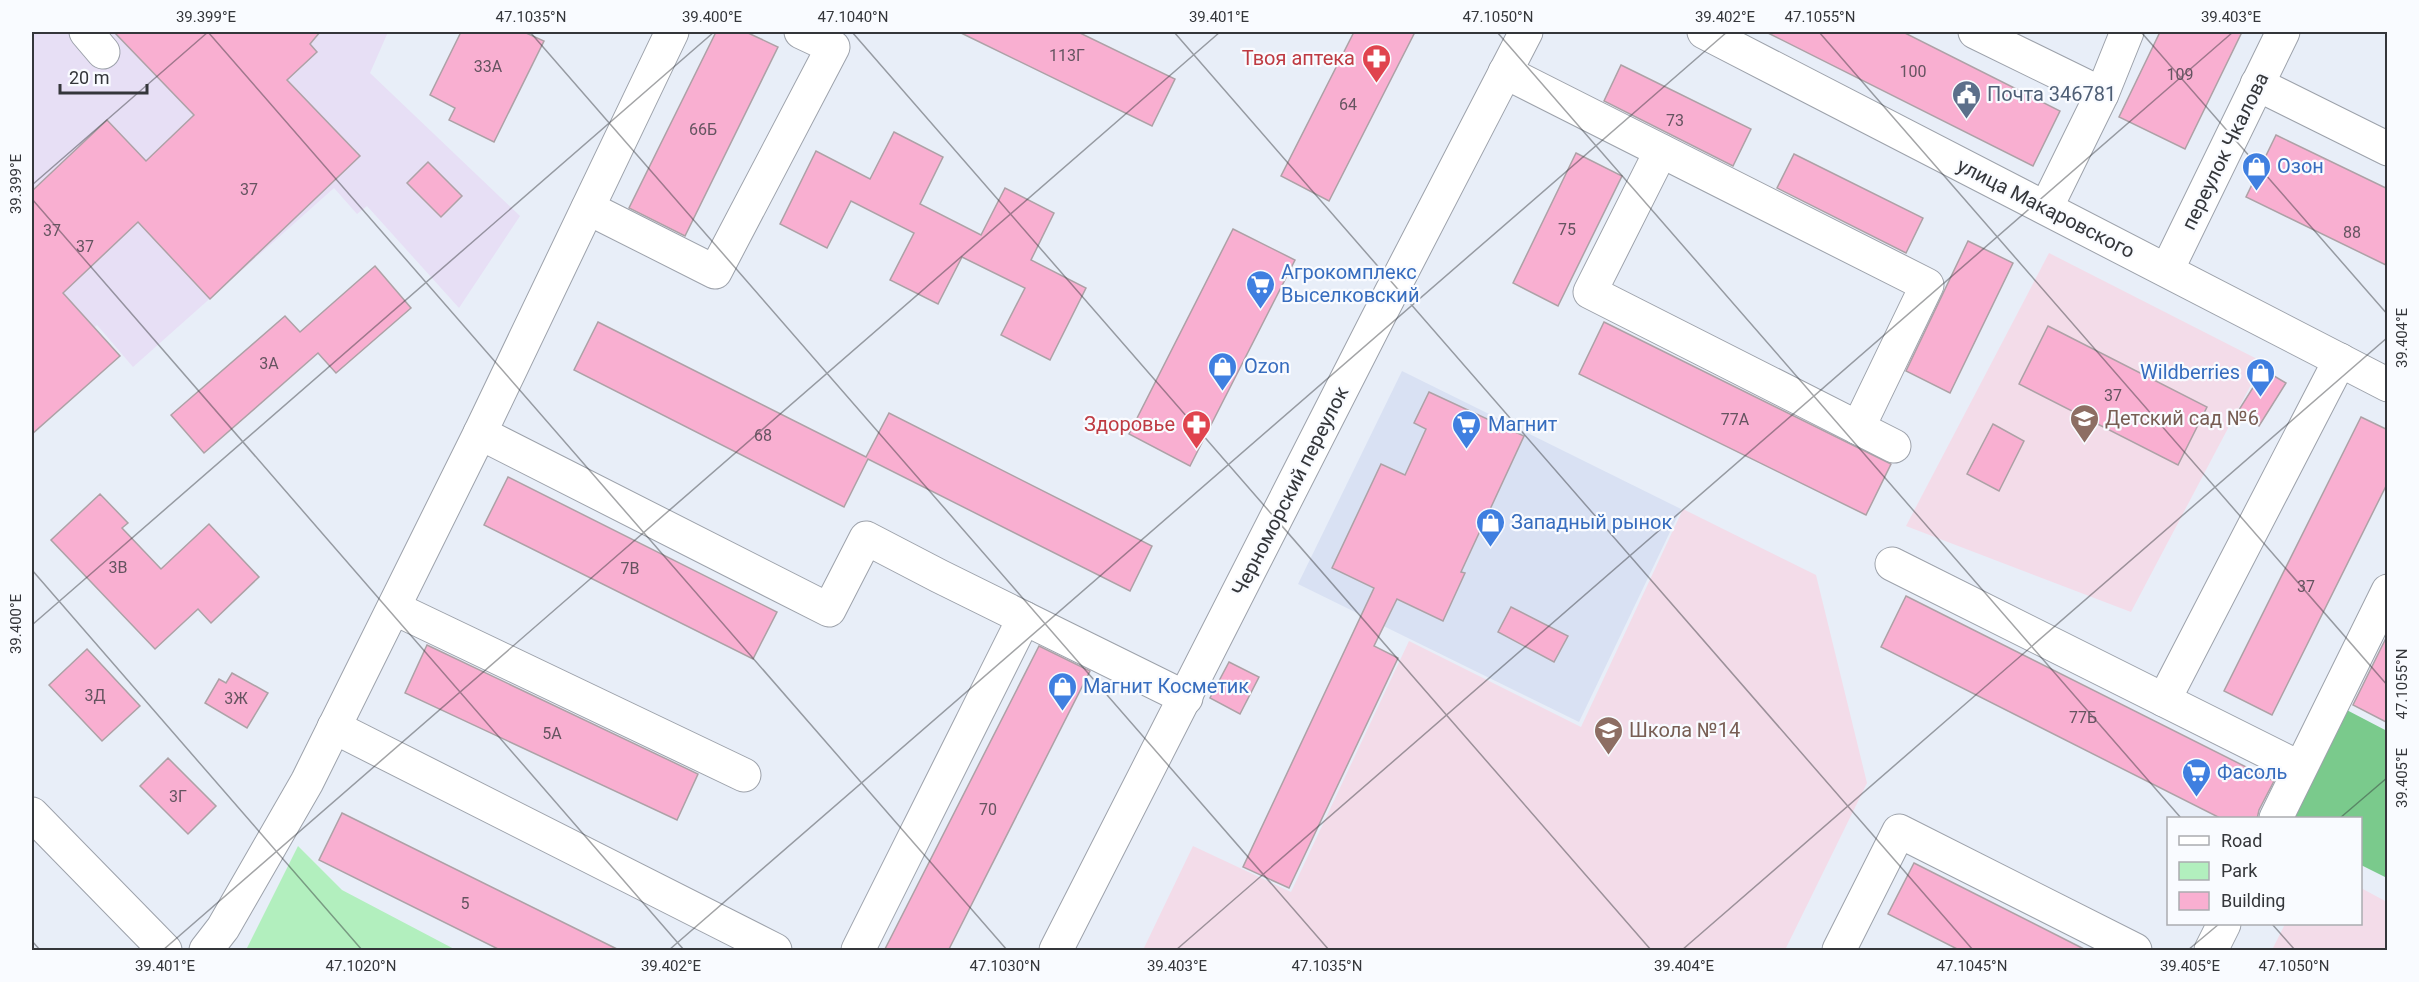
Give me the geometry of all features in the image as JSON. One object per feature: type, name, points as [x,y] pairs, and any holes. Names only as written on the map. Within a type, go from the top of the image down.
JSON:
[{"type":"street","points":[[206,951],[223,928],[307,782],[480,433],[672,32]]},
{"type":"street","points":[[588,208],[715,272],[833,47],[801,32]]},
{"type":"street","name":"Черноморский переулок","points":[[1056,951],[1526,32]]},
{"type":"street","name":"улица Макаровского","points":[[1704,32],[2388,385]]},
{"type":"street","points":[[1976,32],[2102,94]]},
{"type":"street","points":[[2046,208],[2102,94],[2127,32]]},
{"type":"street","name":"переулок Чкалова","points":[[2167,270],[2283,32]]},
{"type":"street","points":[[1505,72],[1927,285],[1858,428]]},
{"type":"street","points":[[2257,84],[2388,149]]},
{"type":"street","points":[[1661,151],[1590,292],[1894,446]]},
{"type":"street","points":[[2164,700],[2340,360]]},
{"type":"street","points":[[480,433],[829,610],[867,538],[1186,698]]},
{"type":"street","points":[[1893,564],[2300,768]]},
{"type":"street","points":[[2277,817],[2386,599]]},
{"type":"street","points":[[394,608],[744,775]]},
{"type":"street","points":[[858,951],[1024,618]]},
{"type":"street","points":[[334,727],[775,951]]},
{"type":"street","points":[[32,814],[165,951]]},
{"type":"street","points":[[1839,951],[1899,831],[2135,951]]},
{"type":"street","points":[[2211,951],[2224,925]]},
{"type":"shaded area","points":[[32,32],[388,32],[370,73],[520,216],[459,308],[367,206],[357,214],[334,188],[133,367],[97,325],[32,383]]},
{"type":"shaded area","name":"Детский сад №6","points":[[2049,253],[2263,362],[2131,612],[1906,526]]},
{"type":"shaded area","name":"Западный рынок","points":[[1402,371],[1681,509],[1579,722],[1298,584]]},
{"type":"shaded area","name":"Школа №14","points":[[1683,509],[1816,575],[1867,783],[1785,950],[1143,950],[1193,846],[1291,892],[1409,641],[1581,727]]},
{"type":"shaded area","points":[[2362,889],[2387,902],[2387,950],[2272,950],[2284,925],[2362,925]]},
{"type":"green space","points":[[2341,707],[2387,731],[2387,878],[2362,866],[2362,817],[2286,817]]},
{"type":"green space","points":[[298,846],[342,890],[456,950],[246,950]]},
{"type":"building","points":[[114,32],[320,32],[310,44],[317,52],[287,80],[360,156],[210,299],[138,222],[63,293],[120,356],[32,434],[32,191],[107,120],[146,161],[194,115]]},
{"type":"building","points":[[461,32],[524,32],[544,41],[494,142],[449,120],[455,108],[430,95]]},
{"type":"building","points":[[716,32],[746,32],[778,47],[685,236],[629,208]]},
{"type":"building","points":[[959,32],[1078,32],[1175,79],[1152,126]]},
{"type":"building","points":[[1354,32],[1415,32],[1329,201],[1281,176]]},
{"type":"building","points":[[1766,32],[1903,32],[2060,111],[2033,166]]},
{"type":"building","points":[[2160,32],[2242,32],[2185,149],[2119,117]]},
{"type":"building","points":[[1621,65],[1751,129],[1733,166],[1604,101]]},
{"type":"building","points":[[894,132],[943,157],[920,204],[981,235],[1005,188],[1054,213],[1031,260],[1086,288],[1050,360],[1001,335],[1025,288],[962,257],[938,304],[890,280],[914,233],[851,201],[827,248],[780,224],[816,151],[870,179]]},
{"type":"building","points":[[2276,135],[2388,189],[2388,266],[2246,197]]},
{"type":"building","points":[[1576,153],[1622,176],[1558,306],[1513,283]]},
{"type":"building","points":[[1794,154],[1923,218],[1906,253],[1777,188]]},
{"type":"building","points":[[428,162],[462,196],[441,217],[407,183]]},
{"type":"building","points":[[1233,229],[1295,260],[1190,466],[1129,434]]},
{"type":"building","points":[[1968,241],[2013,263],[1950,393],[1906,371]]},
{"type":"building","points":[[375,266],[411,308],[336,373],[318,353],[204,453],[171,415],[285,316],[300,332]]},
{"type":"building","points":[[598,322],[866,457],[889,413],[1152,546],[1130,591],[868,459],[844,507],[574,370]]},
{"type":"building","points":[[1604,322],[1891,464],[1866,515],[1579,374]]},
{"type":"building","points":[[2048,326],[2207,407],[2178,465],[2019,384]]},
{"type":"building","name":"Wildberries","points":[[2264,370],[2286,383],[2259,426],[2237,413]]},
{"type":"building","points":[[1429,392],[1524,436],[1461,572],[1465,573],[1443,621],[1397,599],[1374,646],[1398,658],[1289,888],[1243,867],[1374,588],[1332,568],[1381,464],[1405,475],[1426,429],[1414,423]]},
{"type":"building","points":[[2361,417],[2388,430],[2388,482],[2272,715],[2224,691]]},
{"type":"building","points":[[1993,424],[2024,441],[1999,491],[1967,474]]},
{"type":"building","points":[[508,477],[777,612],[753,659],[484,525]]},
{"type":"building","points":[[100,494],[128,523],[122,528],[161,569],[209,524],[259,577],[211,623],[198,609],[155,649],[51,540]]},
{"type":"building","points":[[1906,596],[2274,781],[2257,817],[2218,817],[1881,647]]},
{"type":"building","points":[[1511,607],[1568,636],[1554,662],[1498,632]]},
{"type":"building","points":[[2388,634],[2388,723],[2353,705]]},
{"type":"building","points":[[427,645],[698,774],[677,820],[405,693]]},
{"type":"building","points":[[1039,646],[1090,671],[948,951],[884,951]]},
{"type":"building","points":[[87,649],[140,706],[102,741],[49,685]]},
{"type":"building","points":[[1229,662],[1259,677],[1240,714],[1210,698]]},
{"type":"building","points":[[232,673],[268,693],[247,728],[205,703],[219,679],[226,683]]},
{"type":"building","points":[[168,758],[216,806],[188,834],[140,786]]},
{"type":"building","points":[[342,813],[621,951],[502,951],[319,860]]},
{"type":"building","points":[[1914,863],[2088,951],[1961,951],[1888,914]]},
{"type":"place","name":"Твоя аптека","points":[[1376,84]]},
{"type":"place","name":"Почта 346781","points":[[1966,120]]},
{"type":"place","name":"Озон","points":[[2256,192]]},
{"type":"place","name":"Агрокомплекс Выселковский","points":[[1260,310]]},
{"type":"place","name":"Ozon","points":[[1223,392]]},
{"type":"place","name":"Wildberries","points":[[2261,398]]},
{"type":"place","name":"Детский сад №6","points":[[2084,444]]},
{"type":"place","name":"Здоровье","points":[[1196,450]]},
{"type":"place","name":"Магнит","points":[[1467,450]]},
{"type":"place","name":"Западный рынок","points":[[1490,548]]},
{"type":"place","name":"Магнит Косметик","points":[[1062,712]]},
{"type":"place","name":"Школа №14","points":[[1608,756]]},
{"type":"place","name":"Фасоль","points":[[2196,798]]}]
